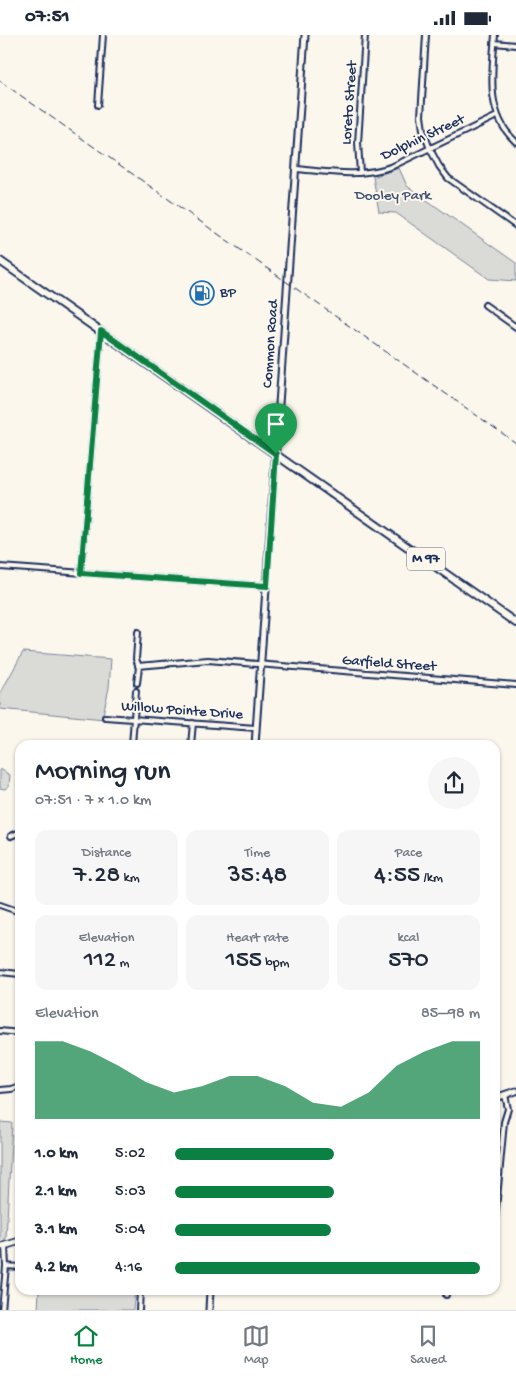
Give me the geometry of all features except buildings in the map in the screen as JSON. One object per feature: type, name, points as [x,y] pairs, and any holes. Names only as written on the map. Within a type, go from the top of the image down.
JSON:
[{"type":"main road","name":"M 97","points":[[0,261],[516,623]]},
{"type":"main road","points":[[500,1096],[516,1091]]},
{"type":"main road","points":[[2,1247],[15,1243]]},
{"type":"street","points":[[98,105],[103,35]]},
{"type":"street","name":"Common Road","points":[[255,740],[305,35]]},
{"type":"street","name":"Loreto Street","points":[[360,173],[358,143],[366,35]]},
{"type":"street","points":[[426,35],[421,116],[423,130],[430,149],[448,178],[516,226]]},
{"type":"street","points":[[495,35],[492,91],[494,104],[504,129],[516,142]]},
{"type":"street","points":[[494,43],[516,45]]},
{"type":"street","name":"Dolphin Street","points":[[297,169],[360,173],[388,167],[498,116]]},
{"type":"street","points":[[485,305],[516,327]]},
{"type":"street","points":[[81,573],[101,331]]},
{"type":"street","points":[[0,567],[267,586]]},
{"type":"street","points":[[137,683],[138,633]]},
{"type":"street","name":"Garfield Street","points":[[138,666],[208,660],[516,685]]},
{"type":"street","points":[[132,740],[136,691]]},
{"type":"street","name":"Willow Pointe Drive","points":[[105,717],[256,728]]},
{"type":"street","points":[[192,740],[193,723]]},
{"type":"street","points":[[11,836],[15,834]]},
{"type":"street","points":[[0,905],[15,910]]},
{"type":"street","points":[[0,972],[15,973]]},
{"type":"street","points":[[0,1031],[15,1032]]},
{"type":"street","points":[[0,1090],[15,1088]]},
{"type":"street","points":[[500,1165],[504,1121],[508,1112],[505,1095]]},
{"type":"street","points":[[2,1247],[6,1266],[2,1310]]},
{"type":"street","points":[[6,1266],[15,1267]]},
{"type":"street","points":[[139,1310],[140,1295]]},
{"type":"street","points":[[209,1310],[210,1295]]},
{"type":"green space","name":"Dooley Park","points":[[399,168],[407,186],[516,263],[516,281],[489,279],[396,213],[379,212],[373,177]]},
{"type":"green space","points":[[23,652],[111,659],[109,688],[103,714],[104,719],[0,709],[0,694]]},
{"type":"green space","points":[[0,769],[10,775],[9,786],[5,789],[0,788]]},
{"type":"green space","points":[[0,1122],[12,1123],[6,1239],[0,1240]]},
{"type":"green space","points":[[39,1295],[134,1295],[133,1310],[38,1310]]},
{"type":"railway","points":[[0,81],[516,443]]},
{"type":"place","name":"BP","points":[[202,293]]},
{"type":"route","points":[[101,331],[276,454],[267,586],[81,573],[101,331]]}]
